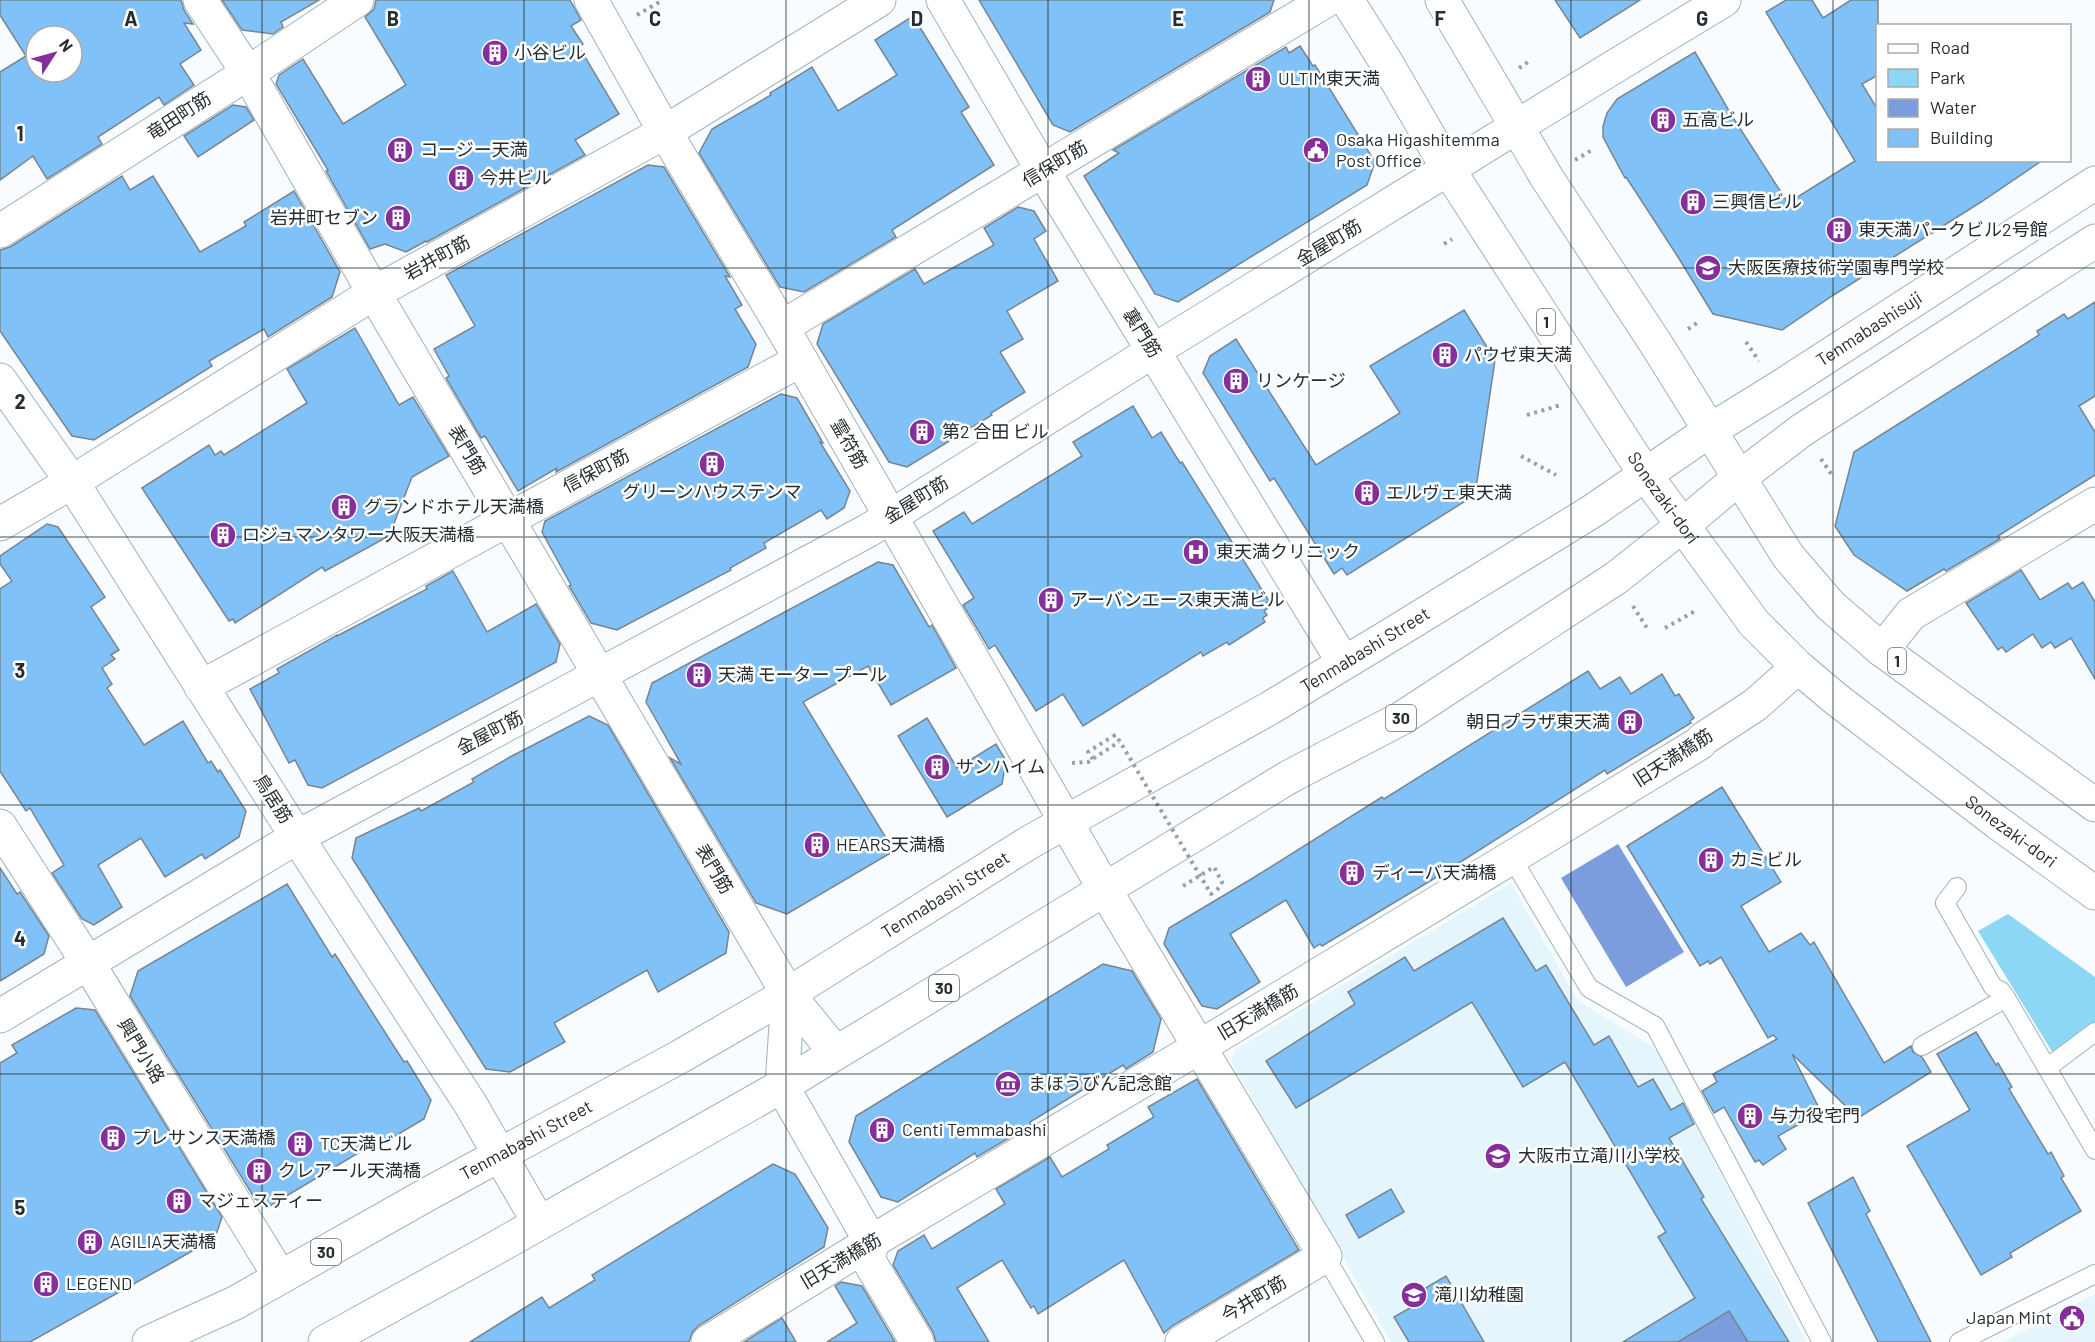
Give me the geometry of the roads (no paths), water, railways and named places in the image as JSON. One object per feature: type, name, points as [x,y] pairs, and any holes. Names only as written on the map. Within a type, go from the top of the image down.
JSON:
[{"type":"main road","name":"表門筋","points":[[200,0],[248,73],[374,293],[788,994],[836,1053]]},
{"type":"main road","name":"竜田町筋","points":[[0,231],[248,73],[357,0]]},
{"type":"main road","name":"霊符筋","points":[[591,0],[665,132],[782,327],[1067,820],[1105,890],[1325,1256]]},
{"type":"main road","name":"岩井町筋","points":[[0,525],[374,293],[665,132],[879,0]]},
{"type":"main road","name":"裏門筋","points":[[943,0],[1042,171],[1344,663]]},
{"type":"main road","name":"信保町筋","points":[[782,327],[1327,0]]},
{"type":"main road","name":"Sonezaki-dori","points":[[1347,0],[1448,169],[1645,474],[1754,623],[1798,667],[1836,699],[1998,823],[2095,892]]},
{"type":"main road","name":"1","points":[[1442,0],[1547,178],[1658,347],[1788,556],[1830,605],[1882,650],[2095,805]]},
{"type":"main road","name":"金屋町筋","points":[[0,1016],[297,837],[869,530],[1516,125],[1724,0]]},
{"type":"main road","name":"Tenmabashisuji","points":[[1645,474],[2095,183]]},
{"type":"main road","points":[[1739,478],[1802,430],[2095,241]]},
{"type":"main road","name":"信保町筋","points":[[201,687],[801,360]]},
{"type":"main road","name":"鳥居筋","points":[[0,380],[72,482],[297,837],[471,1105],[539,1223]]},
{"type":"main road","name":"Tenmabashi Street","points":[[183,1342],[236,1303],[280,1277],[681,1056],[788,994],[1067,820],[1270,708],[1591,512],[1645,474]]},
{"type":"main road","name":"30","points":[[325,1342],[782,1086],[1289,777],[1402,718],[1616,578],[1739,478]]},
{"type":"main road","points":[[1882,650],[1911,614],[2095,504]]},
{"type":"main road","name":"旧天満橋筋","points":[[708,1342],[871,1242],[1201,1047],[1700,743],[1755,705],[1798,667]]},
{"type":"main road","name":"興門小路","points":[[0,826],[88,963],[280,1277]]},
{"type":"main road","points":[[788,994],[782,1086],[871,1242],[868,1261],[917,1342]]},
{"type":"main road","name":"今井町筋","points":[[1182,1342],[1325,1256]]},
{"type":"main road","name":"Tenmabashi Street","points":[[149,1342],[236,1303]]},
{"type":"lane","points":[[1512,858],[1589,988],[1655,1026],[1822,1342]]},
{"type":"lane","points":[[1957,887],[1945,903],[1993,987],[2001,991],[2006,998],[2095,1150]]},
{"type":"lane","points":[[1922,1046],[2006,998]]},
{"type":"lane","points":[[2047,1068],[2095,1032]]},
{"type":"lane","points":[[1325,1256],[1375,1342]]},
{"type":"lane","points":[[1959,1342],[2095,1274]]},
{"type":"water","points":[[1618,844],[1684,952],[1626,987],[1561,878]]},
{"type":"water","points":[[1729,1311],[1748,1342],[1678,1342]]},
{"type":"place","name":"小谷ビル","points":[[495,53]]},
{"type":"place","name":"ULTIM東天満","points":[[1258,79]]},
{"type":"place","name":"五高ビル","points":[[1663,120]]},
{"type":"place","name":"コージー天満","points":[[400,150]]},
{"type":"place","name":"Osaka Higashitemma Post Office","points":[[1316,150]]},
{"type":"place","name":"今井ビル","points":[[461,178]]},
{"type":"place","name":"三興信ビル","points":[[1693,202]]},
{"type":"place","name":"岩井町セブン","points":[[398,218]]},
{"type":"place","name":"東天満パークビル2号館","points":[[1839,230]]},
{"type":"place","name":"大阪医療技術学園専門学校","points":[[1708,268]]},
{"type":"place","name":"パウゼ東天満","points":[[1445,355]]},
{"type":"place","name":"リンケージ","points":[[1236,381]]},
{"type":"place","name":"第2 合田 ビル","points":[[922,432]]},
{"type":"place","name":"グリーンハウステンマ","points":[[712,464]]},
{"type":"place","name":"エルヴェ東天満","points":[[1367,493]]},
{"type":"place","name":"グランドホテル天満橋","points":[[344,507]]},
{"type":"place","name":"ロジュマンタワー大阪天満橋","points":[[223,535]]},
{"type":"place","name":"東天満クリニック","points":[[1196,552]]},
{"type":"place","name":"アーバンエース東天満ビル","points":[[1051,600]]},
{"type":"place","name":"天満 モーター プール","points":[[699,675]]},
{"type":"place","name":"朝日プラザ東天満","points":[[1630,722]]},
{"type":"place","name":"サンハイム","points":[[937,767]]},
{"type":"place","name":"HEARS天満橋","points":[[817,845]]},
{"type":"place","name":"カミビル","points":[[1711,860]]},
{"type":"place","name":"ディーバ天満橋","points":[[1352,873]]},
{"type":"place","name":"まほうびん記念館","points":[[1008,1084]]},
{"type":"place","name":"与力役宅門","points":[[1750,1116]]},
{"type":"place","name":"Centi Temmabashi","points":[[882,1130]]},
{"type":"place","name":"プレサンス天満橋","points":[[113,1138]]},
{"type":"place","name":"TC天満ビル","points":[[300,1144]]},
{"type":"place","name":"大阪市立滝川小学校","points":[[1498,1156]]},
{"type":"place","name":"クレアール天満橋","points":[[259,1171]]},
{"type":"place","name":"マジェスティー","points":[[179,1201]]},
{"type":"place","name":"AGILIA天満橋","points":[[90,1242]]},
{"type":"place","name":"LEGEND","points":[[46,1284]]},
{"type":"place","name":"滝川幼稚園","points":[[1414,1295]]},
{"type":"place","name":"Japan Mint","points":[[2072,1318]]}]
